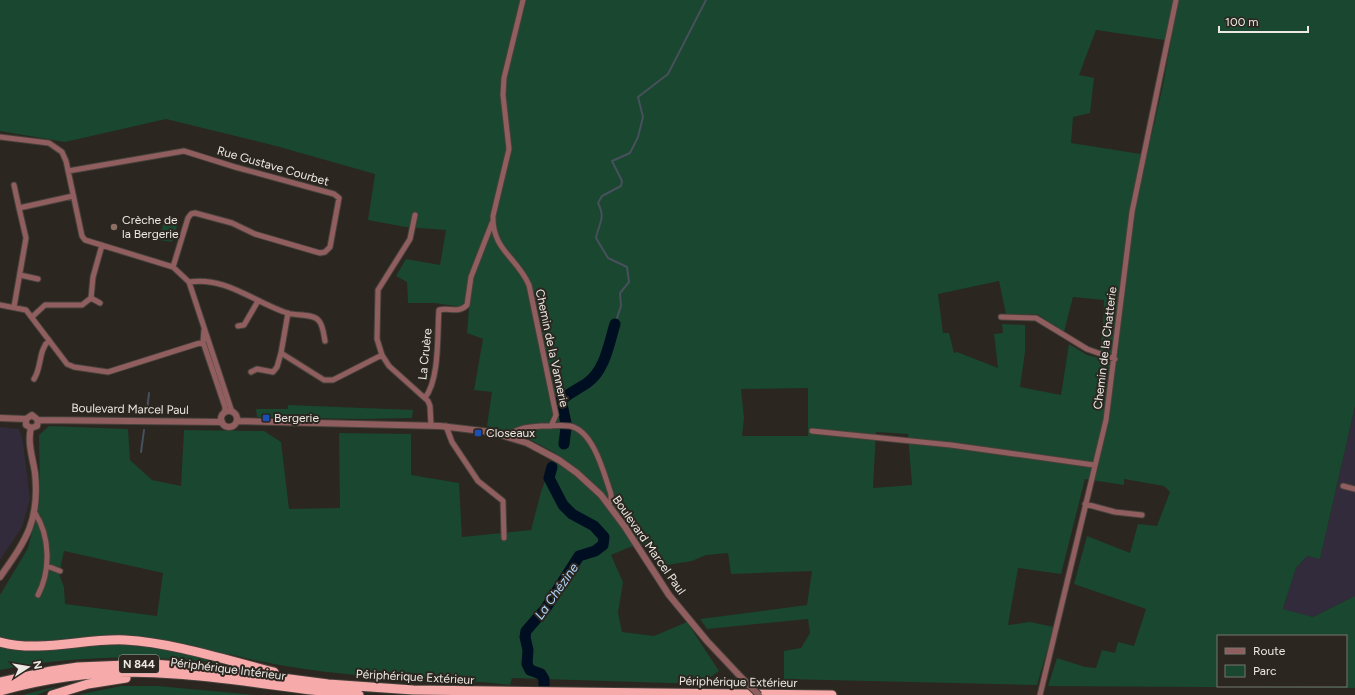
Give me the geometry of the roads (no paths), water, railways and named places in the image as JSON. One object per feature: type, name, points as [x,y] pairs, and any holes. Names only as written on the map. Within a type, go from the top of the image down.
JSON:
[{"type":"highway","points":[[0,642],[31,646],[125,640],[178,648],[275,672],[279,678]]},
{"type":"highway","name":"Périphérique Extérieur","points":[[0,682],[71,668],[138,664],[207,668],[348,686],[413,690],[832,695]]},
{"type":"highway","points":[[52,695],[108,680],[139,677],[148,672]]},
{"type":"highway","name":"Périphérique Intérieur","points":[[0,691],[69,677],[113,673],[148,672],[190,675],[359,695]]},
{"type":"street","name":"Chemin de la Vannerie","points":[[523,0],[504,78],[503,95],[509,149],[493,222],[495,237],[507,254],[520,268],[530,290],[556,415],[551,426]]},
{"type":"street","name":"Chemin de la Chatterie","points":[[1040,695],[1106,420],[1115,359],[1132,212],[1176,0]]},
{"type":"street","points":[[0,137],[49,143],[57,147],[62,152],[68,171],[82,236],[85,240],[173,267],[189,282],[204,326],[232,412],[236,415],[237,421],[230,427],[225,426],[222,422],[221,417],[225,412],[225,407],[204,342],[204,326]]},
{"type":"street","name":"Rue Gustave Courbet","points":[[68,171],[184,150],[235,167],[334,194],[339,198],[330,247],[325,252],[320,253],[255,234],[232,223],[195,213],[191,214],[188,218],[173,267]]},
{"type":"street","points":[[14,185],[26,238],[14,307]]},
{"type":"street","points":[[19,208],[73,196]]},
{"type":"street","points":[[415,215],[410,239],[378,290],[377,339],[382,355],[389,366],[425,398],[430,406],[431,425]]},
{"type":"street","name":"La Cruère","points":[[425,398],[431,389],[434,378],[439,310],[444,309],[457,311],[466,305],[471,278],[493,222]]},
{"type":"street","points":[[32,317],[45,305],[82,305],[91,298],[93,277],[102,245]]},
{"type":"street","points":[[20,275],[38,279]]},
{"type":"street","points":[[189,282],[204,279],[241,290],[258,300],[288,313],[319,320],[325,341]]},
{"type":"street","points":[[91,298],[100,303]]},
{"type":"street","points":[[238,326],[244,325],[258,300]]},
{"type":"street","points":[[0,305],[26,310],[67,364],[74,367],[108,372],[204,342]]},
{"type":"street","points":[[251,372],[257,369],[273,372],[277,367],[288,313]]},
{"type":"street","points":[[1001,317],[1036,318],[1087,349],[1115,359]]},
{"type":"street","points":[[34,379],[39,372],[44,344],[49,340]]},
{"type":"street","points":[[281,353],[324,380],[333,380],[382,355]]},
{"type":"street","points":[[225,412],[232,412]]},
{"type":"street","points":[[0,418],[26,419],[32,415],[38,420],[37,426],[31,428]]},
{"type":"street","points":[[26,419],[26,424],[31,428]]},
{"type":"street","name":"Boulevard Marcel Paul","points":[[38,420],[222,422]]},
{"type":"street","name":"Boulevard Marcel Paul","points":[[237,421],[431,425],[475,429],[522,440],[559,460],[577,473],[608,504],[669,595],[707,642],[759,695]]},
{"type":"street","points":[[446,426],[452,442],[478,481],[503,501],[504,538]]},
{"type":"street","points":[[508,436],[513,431],[523,428],[570,426],[578,430],[590,440],[599,459],[611,494],[611,500],[608,504]]},
{"type":"street","points":[[0,577],[22,546],[31,528],[35,513],[36,489],[30,440],[31,428]]},
{"type":"street","points":[[812,431],[951,445],[1000,453],[1072,460],[1094,465]]},
{"type":"street","points":[[1343,486],[1355,489]]},
{"type":"street","points":[[1085,504],[1115,512],[1142,515]]},
{"type":"street","points":[[35,513],[43,525],[47,566],[42,587],[38,595]]},
{"type":"street","points":[[47,566],[60,571]]},
{"type":"waterway","name":"La Chézine","points":[[615,324],[621,306],[620,293],[629,282],[627,267],[608,258],[596,238],[602,217],[598,203],[602,196],[621,186],[622,181],[612,161],[630,153],[638,137],[643,117],[638,97],[668,74],[706,0]]},
{"type":"waterway","name":"La Chézine","points":[[566,423],[561,400],[587,383],[598,371],[606,356],[615,324]]},
{"type":"waterway","points":[[147,411],[149,393]]},
{"type":"waterway","name":"La Chézine","points":[[564,444],[566,428]]},
{"type":"waterway","points":[[141,452],[144,430]]},
{"type":"waterway","name":"La Chézine","points":[[544,695],[544,679],[541,674],[530,670],[527,664],[528,650],[525,637],[526,631],[546,608],[579,556],[595,551],[603,545],[604,537],[594,526],[572,514],[563,505],[549,478],[552,467]]},
{"type":"place","name":"Crèche de la Bergerie","points":[[114,227]]},
{"type":"place","name":"Bergerie","points":[[266,418]]},
{"type":"place","name":"Closeaux","points":[[478,433]]}]
